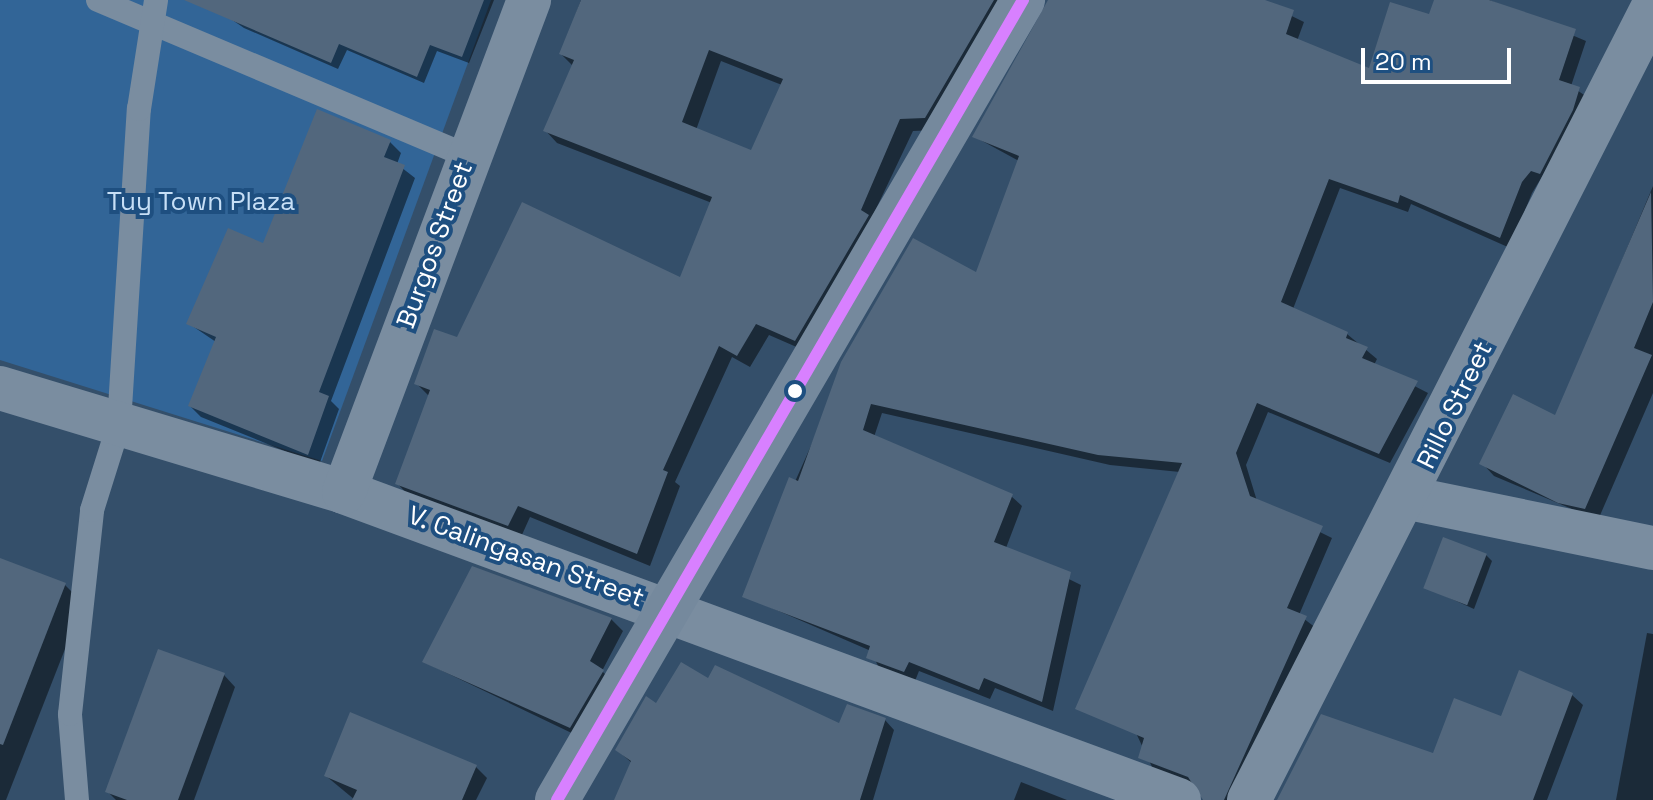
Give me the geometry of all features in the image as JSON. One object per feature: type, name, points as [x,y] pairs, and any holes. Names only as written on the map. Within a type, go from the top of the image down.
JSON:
[{"type":"main road","points":[[557,800],[1023,0]]},
{"type":"street","name":"Burgos Street","points":[[344,492],[529,0]]},
{"type":"street","name":"Rillo Street","points":[[1249,800],[1409,498],[1640,6]]},
{"type":"street","name":"V. Calingasan Street","points":[[0,388],[344,492],[1179,800]]},
{"type":"street","points":[[1409,498],[1653,548]]},
{"type":"lane","points":[[98,0],[153,9],[468,156]]},
{"type":"lane","points":[[77,800],[70,714],[92,510],[119,424],[153,9]]},
{"type":"green space","name":"Tuy Town Plaza","points":[[0,0],[491,0],[322,461],[0,360]]},
{"type":"building","points":[[184,0],[484,0],[462,57],[430,45],[417,77],[339,44],[331,63]]},
{"type":"building","points":[[581,0],[994,0],[925,118],[900,119],[861,210],[869,215],[795,341],[756,324],[737,356],[719,346],[663,470],[668,472],[637,554],[518,506],[508,526],[395,484],[430,390],[414,384],[434,329],[457,337],[522,202],[680,277],[712,197],[543,131],[574,60],[559,54]],"holes":[[[709,50],[783,79],[751,150],[682,122]]]},
{"type":"building","points":[[1048,0],[1265,0],[1294,10],[1286,34],[1369,68],[1390,2],[1429,14],[1434,0],[1489,0],[1576,29],[1559,80],[1580,87],[1573,110],[1540,174],[1531,171],[1522,182],[1500,238],[1400,195],[1398,203],[1329,179],[1281,302],[1348,332],[1346,338],[1368,347],[1362,358],[1418,381],[1379,454],[1257,403],[1236,453],[1250,496],[1323,526],[1287,608],[1307,616],[1224,800],[1203,800],[1188,777],[1138,758],[1144,738],[1075,709],[1182,463],[1098,455],[871,404],[863,430],[1013,494],[994,542],[1071,572],[1042,702],[984,678],[979,690],[909,662],[904,672],[866,658],[870,646],[742,597],[789,477],[798,481],[841,362],[913,238],[976,272],[1019,156],[972,137]]},
{"type":"building","points":[[317,109],[391,140],[384,157],[405,165],[319,392],[329,396],[308,455],[188,406],[216,337],[186,324],[228,228],[263,243]]},
{"type":"building","points":[[1651,192],[1653,302],[1634,348],[1652,355],[1585,509],[1558,503],[1479,464],[1513,394],[1555,415]]},
{"type":"building","points":[[1443,537],[1487,554],[1467,605],[1423,588]]},
{"type":"building","points":[[0,558],[66,583],[3,745],[0,744]]},
{"type":"building","points":[[472,566],[612,618],[590,661],[604,670],[570,728],[422,662]]},
{"type":"building","points":[[158,649],[225,673],[178,800],[127,800],[105,792]]},
{"type":"building","points":[[681,662],[708,678],[715,665],[839,723],[847,704],[886,718],[860,800],[614,800],[631,761],[615,750],[646,696],[656,703]]},
{"type":"building","points":[[1519,670],[1573,693],[1533,800],[1277,800],[1321,714],[1433,753],[1454,698],[1501,716]]},
{"type":"building","points":[[350,712],[477,765],[462,800],[352,800],[357,790],[324,776]]},
{"type":"transit line","points":[[557,800],[1023,0]]}]
